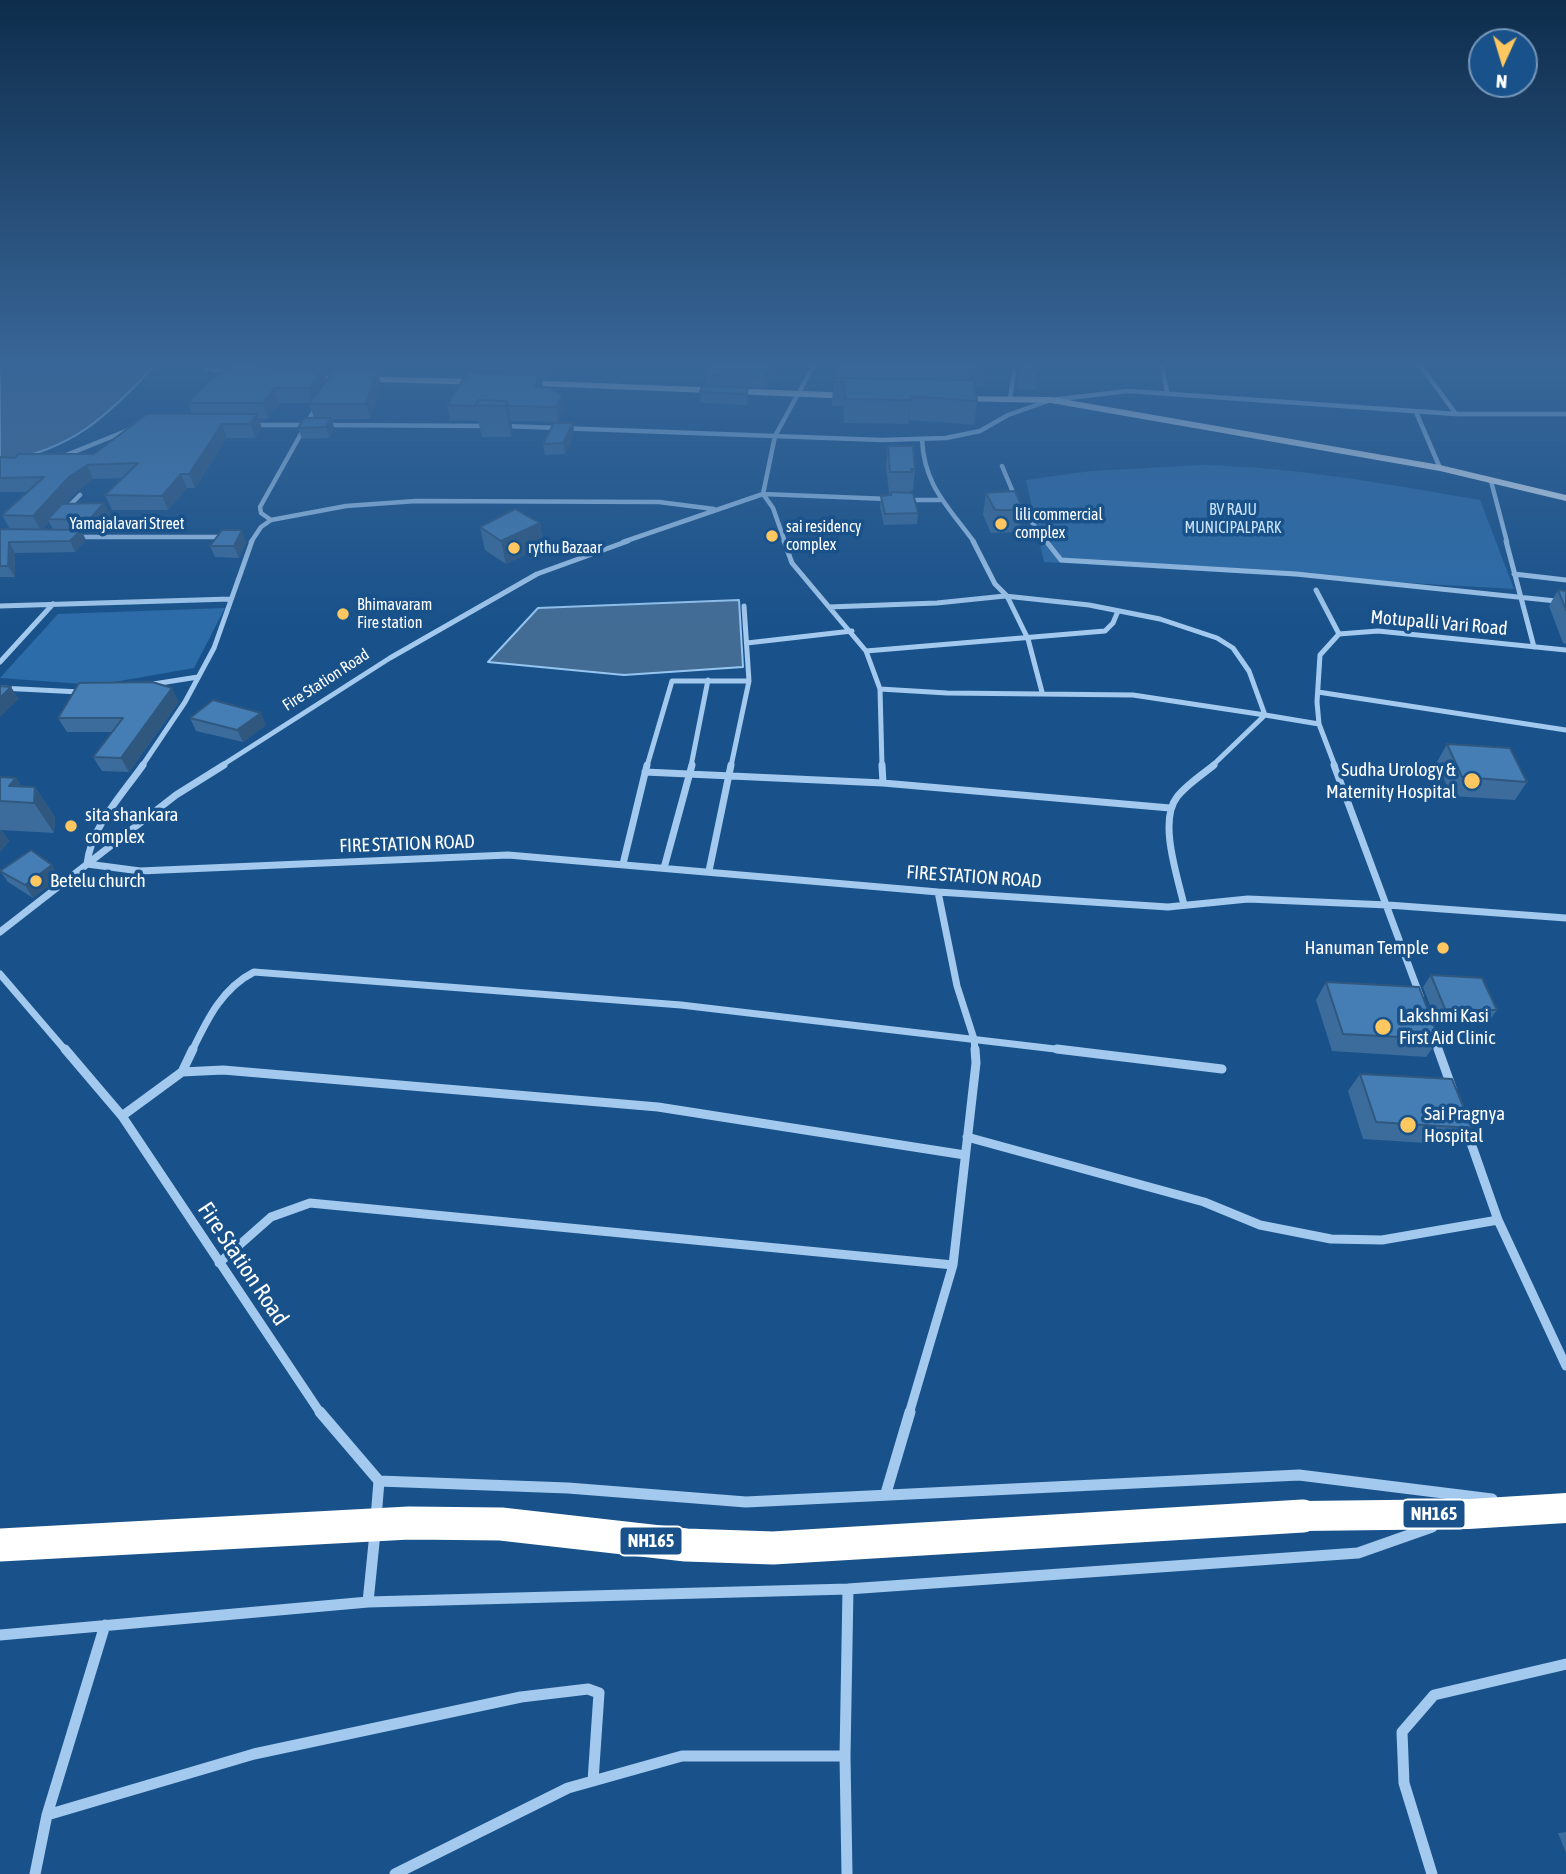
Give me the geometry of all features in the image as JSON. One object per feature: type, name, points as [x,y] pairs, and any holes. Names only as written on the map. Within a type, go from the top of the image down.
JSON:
[{"type":"highway","name":"NH165","points":[[0,1545],[409,1522],[500,1524],[687,1545],[773,1548],[1303,1516],[1469,1514],[1566,1508]]},
{"type":"main road","points":[[1351,452],[1440,468],[1566,498]]},
{"type":"street","points":[[55,460],[72,452]]},
{"type":"street","points":[[271,520],[261,513],[260,507],[289,452]]},
{"type":"street","points":[[772,452],[763,494],[773,508],[792,563],[866,650],[880,689],[883,783]]},
{"type":"street","points":[[923,452],[923,464],[940,500],[977,546],[996,584],[1007,596],[1028,639],[1042,692]]},
{"type":"street","points":[[1433,452],[1440,468]]},
{"type":"street","points":[[1002,466],[1018,504],[1061,560],[1296,574],[1566,602]]},
{"type":"street","points":[[1491,481],[1534,647]]},
{"type":"street","name":"Fire Station Road","points":[[0,932],[176,795],[390,658],[537,574],[714,509],[763,494],[940,500]]},
{"type":"street","points":[[61,515],[80,495]]},
{"type":"street","points":[[88,864],[89,846],[99,828],[190,694],[225,620],[230,599],[254,537],[262,524],[346,506],[416,501],[659,502],[714,509]]},
{"type":"street","name":"Yamajalavari Street","points":[[69,536],[226,537]]},
{"type":"street","points":[[240,537],[254,537]]},
{"type":"street","points":[[1514,574],[1566,580]]},
{"type":"street","points":[[1316,590],[1339,634],[1320,655],[1319,724],[1388,905],[1424,1010]]},
{"type":"street","points":[[829,607],[955,602],[1007,596],[1118,611],[1173,622],[1218,637],[1233,648],[1252,676],[1265,715]]},
{"type":"street","points":[[0,606],[230,599]]},
{"type":"street","points":[[0,662],[53,604]]},
{"type":"street","points":[[709,871],[749,681],[744,606]]},
{"type":"street","points":[[866,650],[1105,631],[1113,623],[1118,611]]},
{"type":"street","points":[[747,643],[852,631]]},
{"type":"street","name":"Motupalli Vari Road","points":[[1339,634],[1378,631],[1566,650]]},
{"type":"street","points":[[143,685],[198,677]]},
{"type":"street","points":[[664,868],[690,774],[708,680]]},
{"type":"street","points":[[624,864],[645,772],[672,681],[749,681]]},
{"type":"street","points":[[0,688],[88,692]]},
{"type":"street","points":[[880,689],[947,693],[1133,695],[1319,724]]},
{"type":"street","points":[[1318,692],[1566,730]]},
{"type":"street","points":[[1184,905],[1171,845],[1170,808],[1176,798],[1245,737],[1265,715]]},
{"type":"street","points":[[645,772],[883,783],[1170,808]]},
{"type":"street","name":"FIRE STATION ROAD","points":[[88,864],[140,872],[508,855],[938,891],[1168,907],[1248,899],[1388,905],[1566,918]]},
{"type":"street","points":[[886,1493],[953,1265],[976,1063],[974,1039],[957,986],[938,891]]},
{"type":"street","points":[[122,1116],[182,1072],[221,999],[235,980],[254,972],[681,1005],[1222,1069]]},
{"type":"street","name":"Fire Station Road","points":[[0,974],[122,1116],[312,1404],[379,1481]]},
{"type":"street","points":[[1429,1023],[1457,1102]]},
{"type":"street","points":[[182,1072],[251,1072],[658,1107],[965,1155]]},
{"type":"street","points":[[1461,1115],[1498,1220],[1566,1366]]},
{"type":"street","points":[[967,1137],[1204,1202],[1260,1225],[1331,1239],[1382,1240],[1498,1220]]},
{"type":"street","points":[[219,1264],[271,1217],[310,1203],[953,1265]]},
{"type":"street","points":[[368,1602],[379,1481],[568,1488],[746,1502],[886,1493],[1299,1475],[1566,1508]]},
{"type":"street","points":[[0,1635],[368,1602],[848,1589],[1358,1553],[1469,1514]]},
{"type":"street","points":[[847,1874],[845,1756],[848,1589]]},
{"type":"street","points":[[35,1874],[47,1815],[105,1625]]},
{"type":"street","points":[[1432,1874],[1404,1783],[1402,1732],[1434,1695],[1566,1664]]},
{"type":"street","points":[[47,1815],[254,1754],[521,1697],[587,1689],[599,1693],[593,1781]]},
{"type":"street","points":[[395,1874],[568,1788],[682,1756],[845,1756]]},
{"type":"green space","name":"BV RAJU MUNICIPALPARK","points":[[1201,465],[1306,473],[1480,500],[1514,589],[1044,562],[1026,480],[1091,471]]},
{"type":"green space","points":[[225,608],[194,668],[97,685],[0,678],[58,614]]},
{"type":"shaded area","points":[[0,452],[36,452],[25,456],[0,461]]},
{"type":"shaded area","points":[[739,600],[743,667],[624,675],[488,662],[538,608]]},
{"type":"building","points":[[203,452],[189,474],[181,474],[162,496],[105,495],[138,463],[87,465],[69,477],[33,516],[2,515],[44,477],[0,478],[0,457],[15,458],[18,454]]},
{"type":"building","points":[[888,452],[914,452],[915,469],[911,469],[912,472],[890,472]]},
{"type":"building","points":[[1015,491],[1023,510],[995,510],[986,493]]},
{"type":"building","points":[[891,492],[913,493],[918,513],[885,514],[881,496],[891,495]]},
{"type":"building","points":[[104,503],[89,520],[48,519],[62,504]]},
{"type":"building","points":[[515,509],[540,523],[501,541],[480,527]]},
{"type":"building","points":[[0,529],[81,530],[70,541],[9,542],[8,566],[0,566]]},
{"type":"building","points":[[222,530],[242,530],[234,546],[210,546]]},
{"type":"building","points":[[1558,590],[1566,591],[1566,610]]},
{"type":"building","points":[[152,682],[172,688],[121,758],[93,757],[123,718],[58,718],[79,683]]},
{"type":"building","points":[[0,686],[11,687],[0,698]]},
{"type":"building","points":[[213,700],[261,713],[237,730],[190,718]]},
{"type":"building","points":[[1447,744],[1510,748],[1527,782],[1462,777]]},
{"type":"building","points":[[0,777],[16,778],[9,786],[35,787],[34,803],[0,801]]},
{"type":"building","points":[[31,850],[52,865],[25,885],[0,871]]},
{"type":"building","points":[[1431,975],[1482,978],[1497,1010],[1445,1009]]},
{"type":"building","points":[[1326,982],[1419,987],[1439,1039],[1343,1034]]},
{"type":"building","points":[[1360,1074],[1452,1079],[1472,1128],[1376,1122]]},
{"type":"place","name":"lili commercial complex","points":[[1001,524]]},
{"type":"place","name":"sai residency complex","points":[[772,536]]},
{"type":"place","name":"rythu Bazaar","points":[[514,548]]},
{"type":"place","name":"Bhimavaram Fire station","points":[[343,614]]},
{"type":"place","name":"Sudha Urology & Maternity Hospital","points":[[1472,781]]},
{"type":"place","name":"sita shankara complex","points":[[71,826]]},
{"type":"place","name":"Betelu church","points":[[36,881]]},
{"type":"place","name":"Hanuman Temple","points":[[1443,948]]},
{"type":"place","name":"Lakshmi Kasi First Aid Clinic","points":[[1383,1027]]},
{"type":"place","name":"Sai Pragnya Hospital","points":[[1408,1125]]}]
